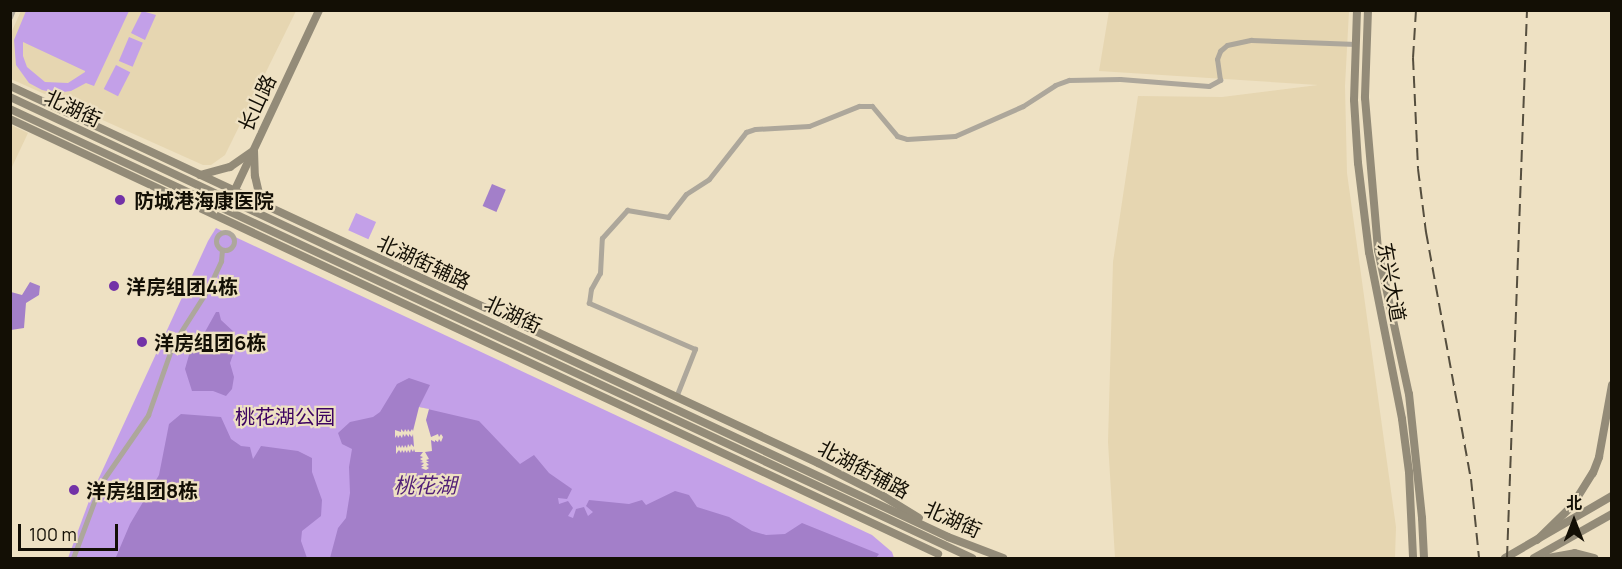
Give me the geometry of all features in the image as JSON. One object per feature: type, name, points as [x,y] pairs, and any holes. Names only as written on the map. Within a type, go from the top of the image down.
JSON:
[{"type":"main road","name":"长山路","points":[[228,211],[234,191],[319,10]]},
{"type":"main road","name":"东兴大道","points":[[1357,10],[1354,100],[1358,163],[1369,252],[1402,418],[1409,472],[1413,558]]},
{"type":"main road","name":"东兴大道","points":[[1368,10],[1365,98],[1377,239],[1409,394],[1424,558]]},
{"type":"main road","name":"北湖街辅路","points":[[10,86],[883,495],[948,537]]},
{"type":"main road","points":[[22,102],[26,93]]},
{"type":"main road","name":"北湖街","points":[[10,98],[948,537],[1003,558]]},
{"type":"main road","name":"北湖街","points":[[10,109],[972,558]]},
{"type":"main road","points":[[10,119],[938,554]]},
{"type":"main road","points":[[172,172],[200,175],[230,168],[254,150]]},
{"type":"main road","points":[[254,150],[255,177],[259,193],[270,208]]},
{"type":"main road","points":[[373,267],[377,258]]},
{"type":"main road","points":[[608,377],[612,368]]},
{"type":"main road","points":[[1537,540],[1572,506],[1593,472],[1599,457],[1611,385]]},
{"type":"main road","points":[[704,422],[709,414]]},
{"type":"main road","points":[[1505,558],[1611,496]]},
{"type":"main road","points":[[1534,558],[1611,514]]},
{"type":"main road","points":[[1548,558],[1575,553],[1594,558]]},
{"type":"street","points":[[10,17],[13,10]]},
{"type":"street","points":[[675,398],[695,349],[589,303],[591,289],[600,273],[602,238],[627,210],[669,217],[686,194],[709,180],[746,132],[755,129],[809,126],[859,106],[872,106],[897,136],[907,138],[955,136],[1023,106],[1056,85],[1069,80],[1120,79],[1209,86],[1220,80],[1217,59],[1220,51],[1227,45],[1251,40],[1356,44]]},
{"type":"street","points":[[226,232],[228,211]]},
{"type":"street","points":[[73,558],[101,483],[148,415],[173,344],[208,289],[221,261],[222,250],[217,244],[217,238],[226,232]]},
{"type":"street","points":[[222,250],[228,250],[234,245],[233,236],[226,232]]},
{"type":"shaded area","points":[[21,11],[296,11],[225,155],[211,165],[203,165],[11,79],[11,33]]},
{"type":"shaded area","points":[[1109,11],[1349,11],[1345,86],[1347,173],[1396,527],[1395,558],[1115,558],[1108,442],[1113,262],[1138,96],[1222,97],[1318,85],[1099,71]]},
{"type":"shaded area","points":[[11,125],[28,133],[11,169]]},
{"type":"green space","points":[[26,10],[129,11],[94,86],[86,83],[71,91],[56,93],[42,90],[29,83],[16,65],[14,40]],"holes":[[[23,42],[85,71],[68,83],[45,82],[27,67],[23,56]]]},
{"type":"green space","points":[[142,11],[156,15],[145,40],[131,33]]},
{"type":"green space","points":[[129,37],[143,43],[133,67],[119,61]]},
{"type":"green space","points":[[116,65],[130,72],[118,96],[104,89]]},
{"type":"green space","points":[[356,213],[376,222],[368,239],[348,230]]},
{"type":"green space","name":"桃花湖公园","points":[[216,228],[872,535],[892,552],[894,558],[68,558],[92,493]]},
{"type":"water","points":[[492,184],[506,190],[496,212],[483,206]]},
{"type":"water","points":[[30,282],[40,286],[39,295],[26,303],[24,328],[11,330],[11,292],[22,295]]},
{"type":"water","points":[[216,312],[219,312],[221,320],[235,333],[234,352],[230,363],[234,377],[232,389],[226,396],[213,391],[192,391],[185,369],[191,348],[201,339]]},
{"type":"water","name":"桃花湖","points":[[409,378],[430,385],[419,407],[479,421],[520,464],[534,455],[549,473],[572,489],[567,499],[558,498],[559,504],[568,501],[573,508],[568,516],[573,518],[576,509],[584,507],[588,516],[593,512],[586,506],[589,500],[629,504],[642,500],[646,505],[675,491],[689,495],[697,507],[729,517],[752,531],[766,535],[785,534],[802,523],[879,554],[876,558],[330,558],[338,528],[346,518],[350,493],[349,467],[352,449],[342,444],[338,433],[350,422],[373,417],[380,412],[397,384]]},
{"type":"water","points":[[181,414],[221,417],[231,439],[241,446],[250,447],[253,459],[261,446],[298,451],[312,458],[312,472],[322,500],[321,516],[302,531],[301,541],[307,558],[110,558],[116,557],[130,524],[159,475],[169,424]]},
{"type":"pier","points":[[419,407],[429,409],[426,420],[431,437],[438,434],[439,437],[441,434],[443,437],[441,442],[439,439],[438,442],[431,440],[432,451],[425,452],[429,459],[426,460],[429,465],[426,466],[429,468],[426,470],[421,468],[424,463],[420,462],[423,461],[420,459],[423,457],[420,456],[423,452],[415,452],[414,449],[413,452],[411,449],[410,453],[405,450],[404,453],[402,450],[401,453],[399,450],[396,454],[396,445],[398,448],[402,445],[404,448],[405,445],[407,448],[408,444],[414,447],[413,434],[412,437],[406,434],[405,437],[403,434],[402,438],[400,435],[398,438],[397,435],[395,438],[395,430],[401,432],[401,429],[404,432],[405,429],[407,432],[408,429],[410,432],[412,429],[413,431]]},
{"type":"railway","points":[[1416,10],[1413,58],[1418,169],[1426,232],[1471,479],[1479,558]]},
{"type":"railway","points":[[1507,558],[1527,10]]},
{"type":"place","name":"防城港海康医院","points":[[120,200]]},
{"type":"place","name":"洋房组团4栋","points":[[114,286]]},
{"type":"place","name":"洋房组团6栋","points":[[142,342]]},
{"type":"place","name":"洋房组团8栋","points":[[74,490]]}]
